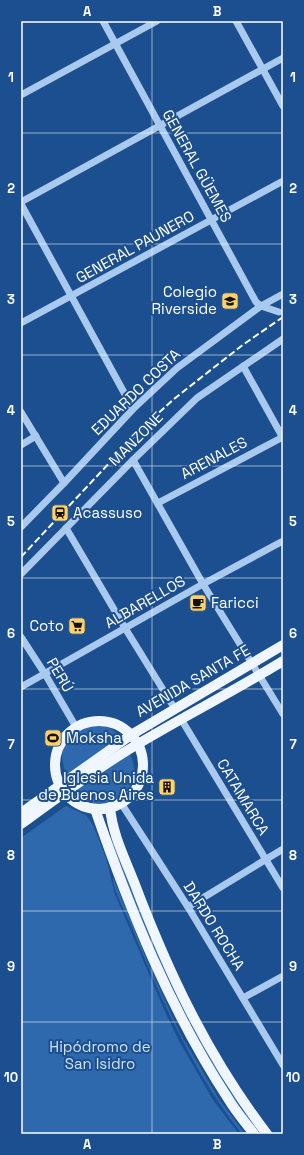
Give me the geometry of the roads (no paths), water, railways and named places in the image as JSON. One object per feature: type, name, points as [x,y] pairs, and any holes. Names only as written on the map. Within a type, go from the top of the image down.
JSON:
[{"type":"main road","name":"AVENIDA SANTA FE","points":[[21,824],[62,789],[131,735],[283,645]]},
{"type":"main road","name":"AVENIDA SANTA FE","points":[[21,813],[283,661]]},
{"type":"main road","points":[[92,721],[109,722],[119,725],[131,735],[138,744],[142,754],[142,772],[135,790],[121,803],[110,807],[95,809],[82,805],[73,800],[62,789],[56,769],[57,753],[67,734],[76,727],[92,721]]},
{"type":"main road","points":[[110,807],[112,821],[120,847],[159,947],[179,991],[224,1072],[267,1134]]},
{"type":"main road","points":[[95,809],[133,914],[172,1001],[213,1076],[254,1134]]},
{"type":"street","name":"GENERAL GÜEMES","points":[[103,21],[256,302],[261,306]]},
{"type":"street","points":[[21,95],[157,21]]},
{"type":"street","points":[[236,21],[283,106]]},
{"type":"street","points":[[133,409],[21,203],[283,58]]},
{"type":"street","name":"GENERAL PAUNERO","points":[[21,324],[283,181]]},
{"type":"street","name":"EDUARDO COSTA","points":[[21,526],[64,483],[133,409],[177,368],[261,306],[283,294]]},
{"type":"street","points":[[261,306],[279,312]]},
{"type":"street","name":"MANZONE","points":[[21,574],[133,460],[197,398],[283,339]]},
{"type":"street","points":[[243,366],[283,437]]},
{"type":"street","points":[[21,412],[64,483]]},
{"type":"street","points":[[21,445],[36,436]]},
{"type":"street","name":"ARENALES","points":[[158,503],[283,437]]},
{"type":"street","points":[[133,460],[203,584],[283,714]]},
{"type":"street","points":[[66,528],[175,710]]},
{"type":"street","name":"ALBARELLOS","points":[[21,687],[203,584],[283,541]]},
{"type":"street","name":"PERÚ","points":[[21,637],[76,727]]},
{"type":"street","name":"CATAMARCA","points":[[181,719],[283,888]]},
{"type":"street","name":"DARDO ROCHA","points":[[121,803],[188,907],[283,1065]]},
{"type":"street","points":[[188,907],[283,849]]},
{"type":"street","points":[[243,998],[283,976]]},
{"type":"railway","points":[[21,557],[145,425],[203,376],[244,344],[283,317]]},
{"type":"place","name":"Colegio Riverside","points":[[230,301]]},
{"type":"place","name":"Acassuso","points":[[60,513]]},
{"type":"place","name":"Faricci","points":[[198,603]]},
{"type":"place","name":"Coto","points":[[77,626]]},
{"type":"place","name":"Moksha","points":[[53,738]]},
{"type":"place","name":"Iglesia Unida de Buenos Aires","points":[[167,787]]},
{"type":"park label","name":"Hipódromo de San Isidro","points":[[100,1056]]}]
